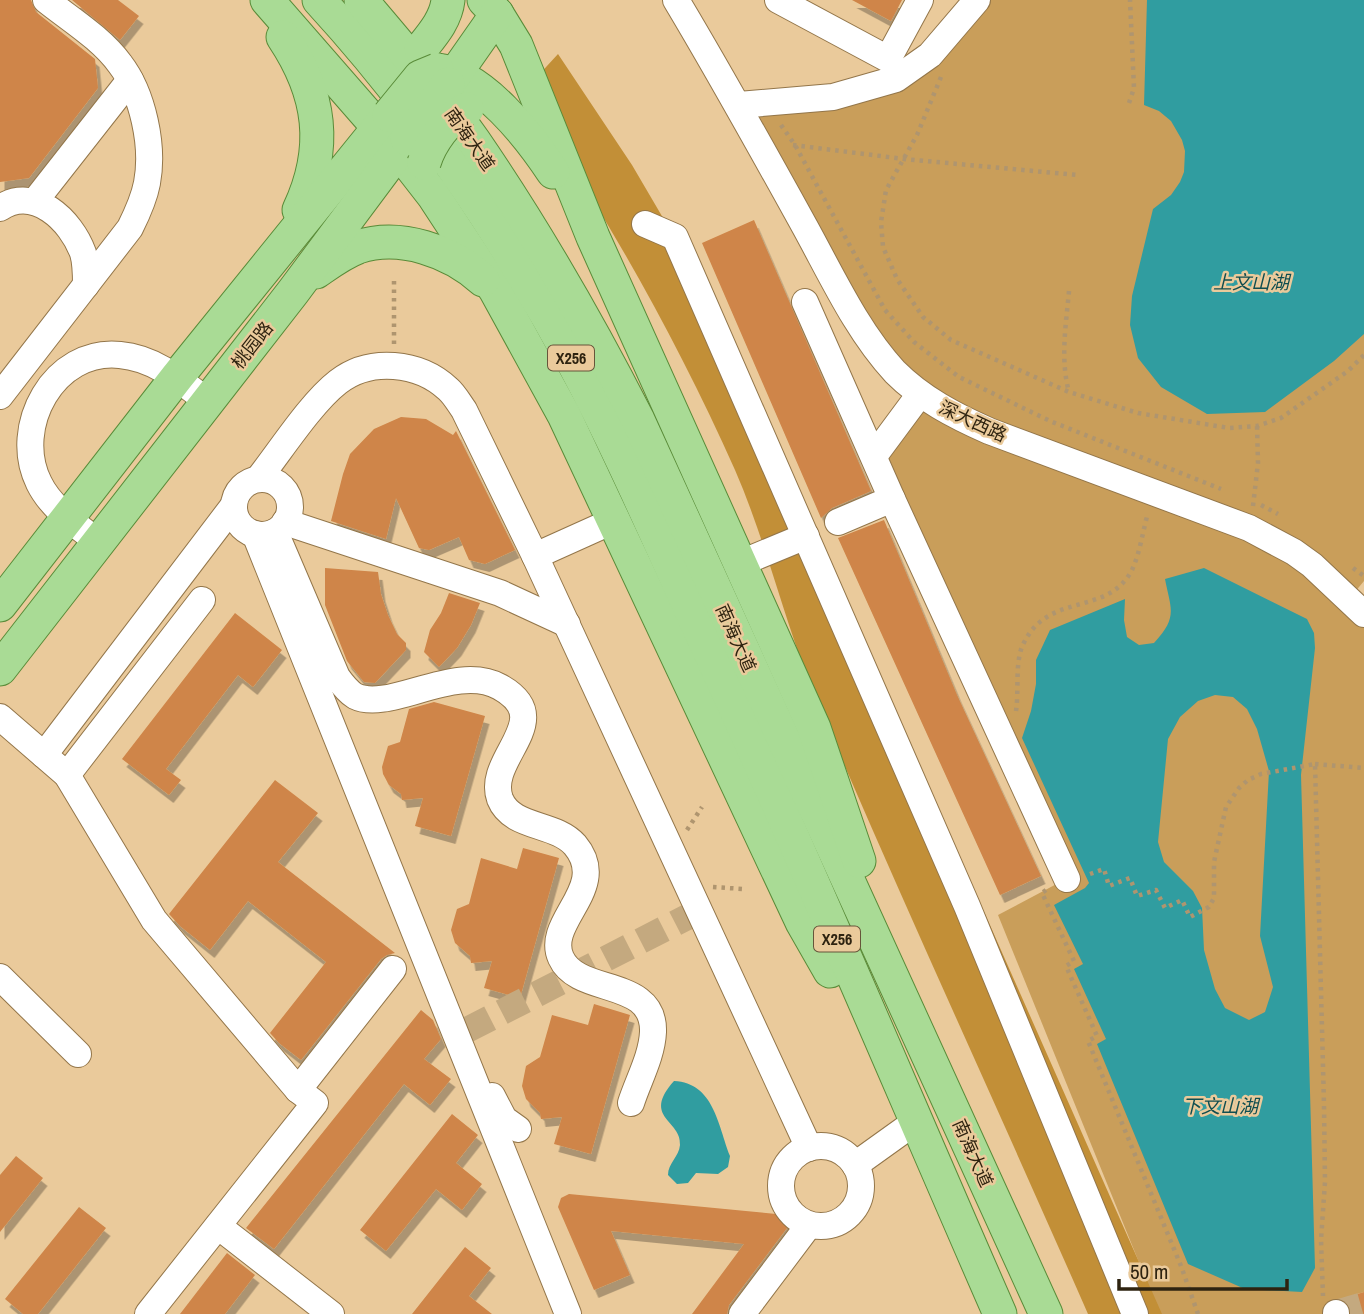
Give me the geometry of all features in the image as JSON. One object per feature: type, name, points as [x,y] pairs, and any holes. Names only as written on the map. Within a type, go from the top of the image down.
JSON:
[{"type":"main road","points":[[258,0],[286,41],[304,76],[313,100],[318,138],[312,179],[293,224],[277,250]]},
{"type":"main road","points":[[267,0],[389,126],[496,291],[564,415],[615,520],[802,922],[915,1122]]},
{"type":"main road","name":"南海大道","points":[[319,0],[412,112],[451,164],[537,299],[576,368],[613,441],[758,756],[1000,1314]]},
{"type":"main road","name":"南海大道","points":[[361,0],[432,86],[473,141],[533,234],[604,353],[638,420],[1046,1314]]},
{"type":"main road","points":[[389,126],[431,146],[452,119],[442,21],[447,0]]},
{"type":"main road","points":[[446,77],[496,5],[516,45],[593,237],[814,728],[917,1028]]},
{"type":"main road","points":[[0,605],[277,250],[389,126],[420,77],[446,77],[487,110],[516,124],[547,164],[593,237]]},
{"type":"main road","name":"桃园路","points":[[0,669],[293,292],[389,126]]},
{"type":"main road","points":[[293,292],[336,258],[358,247],[381,242],[409,244],[439,253],[465,266],[496,291]]},
{"type":"street","points":[[0,396],[130,228],[140,208],[147,184],[147,135],[130,80],[110,52],[46,0]]},
{"type":"street","name":"深大西路","points":[[676,0],[749,104],[758,140],[844,297],[894,371],[920,394],[954,416],[1249,528],[1312,565],[1364,614]]},
{"type":"street","points":[[778,0],[892,69]]},
{"type":"street","points":[[892,69],[920,0]]},
{"type":"street","points":[[749,104],[833,97],[892,69],[930,55],[977,0]]},
{"type":"street","points":[[35,201],[130,80]]},
{"type":"street","points":[[0,208],[24,199],[35,201],[57,215],[76,239],[83,254],[86,285]]},
{"type":"street","points":[[645,224],[675,237],[967,906],[1135,1314]]},
{"type":"street","points":[[805,302],[1003,740],[1075,877]]},
{"type":"street","points":[[99,543],[68,518],[38,483],[30,457],[30,432],[34,413],[46,391],[61,375],[78,363],[95,357],[118,354],[158,366],[177,377],[208,402]]},
{"type":"street","points":[[44,755],[234,505],[240,489],[259,478],[322,398],[339,381],[358,371],[394,365],[412,368],[432,376],[449,390],[464,410],[536,555],[809,1148]]},
{"type":"street","points":[[20,370],[46,391]]},
{"type":"street","points":[[874,456],[920,394]]},
{"type":"street","points":[[259,478],[276,482],[288,496],[289,513],[272,529]]},
{"type":"street","points":[[838,522],[892,499]]},
{"type":"street","points":[[234,505],[238,523],[272,529],[500,593],[567,624]]},
{"type":"street","points":[[536,555],[615,520]]},
{"type":"street","points":[[272,529],[332,728],[568,1314]]},
{"type":"street","points":[[272,529],[337,677],[346,690],[357,697],[374,699],[461,680],[485,680],[502,688],[515,699],[524,715],[522,733],[503,764],[498,789],[501,801],[510,813],[559,832],[575,845],[585,864],[585,883],[561,931],[558,943],[560,956],[566,967],[577,975],[633,996],[651,1018],[652,1042],[631,1103]]},
{"type":"street","points":[[741,563],[806,536]]},
{"type":"street","points":[[67,775],[202,600]]},
{"type":"street","points":[[0,717],[67,775],[154,920],[298,1090],[315,1103],[148,1314]]},
{"type":"street","points":[[332,728],[346,737],[354,748],[494,1100],[504,1119],[519,1129]]},
{"type":"street","points":[[298,1090],[393,969]]},
{"type":"street","points":[[0,977],[78,1054]]},
{"type":"street","points":[[855,1165],[915,1122]]},
{"type":"street","points":[[820,1146],[840,1151],[855,1165],[859,1175],[860,1196],[849,1215],[830,1225],[809,1224],[792,1214],[782,1197],[781,1186],[786,1167],[800,1152],[820,1146]]},
{"type":"street","points":[[742,1314],[809,1224]]},
{"type":"street","points":[[218,1226],[331,1314]]},
{"type":"path","points":[[1129,103],[1134,88],[1130,0]]},
{"type":"path","points":[[946,65],[917,135],[886,190],[881,222],[883,247],[897,279],[923,317],[951,340],[1069,393],[1138,413],[1229,428],[1257,426],[1281,418],[1348,371],[1364,355]]},
{"type":"path","points":[[749,104],[781,125],[795,145],[885,310],[914,342],[959,377],[1039,415],[1227,492]]},
{"type":"path","points":[[758,140],[904,159],[1077,175]]},
{"type":"path","points":[[394,277],[394,365]]},
{"type":"path","points":[[1069,291],[1063,353],[1069,393]]},
{"type":"path","points":[[1249,528],[1258,463],[1257,426]]},
{"type":"path","points":[[1003,740],[1016,716],[1020,691],[1018,670],[1022,648],[1027,639],[1038,622],[1056,610],[1084,604],[1112,592],[1132,570],[1153,493]]},
{"type":"path","points":[[1240,497],[1271,509],[1281,516]]},
{"type":"path","points":[[1343,561],[1364,576]]},
{"type":"path","points":[[1315,764],[1325,1182],[1321,1240],[1332,1309]]},
{"type":"path","points":[[1198,1314],[1181,1266],[1088,1041],[1097,1036],[1066,966],[1074,961],[1042,892],[1075,877],[1104,869],[1109,886],[1130,878],[1137,897],[1156,890],[1165,908],[1182,901],[1190,917],[1209,908],[1214,898],[1214,862],[1226,807],[1248,780],[1261,774],[1315,764],[1364,768]]},
{"type":"shaded area","points":[[977,0],[1364,0],[1364,581],[1349,599],[1364,614],[1364,1292],[1337,1300],[1331,1314],[1160,1314],[998,915],[1066,879],[874,456],[920,394],[894,371],[739,105],[896,79]]},
{"type":"shaded area","points":[[558,54],[632,165],[666,223],[758,401],[1162,1314],[1088,1314],[819,706],[747,499],[712,420],[637,276],[524,91]]},
{"type":"water","name":"上文山湖","points":[[1147,0],[1364,0],[1364,334],[1334,361],[1265,412],[1207,414],[1161,387],[1138,358],[1130,325],[1132,296],[1153,209],[1171,195],[1180,182],[1184,172],[1185,151],[1171,121],[1159,111],[1144,105]]},
{"type":"water","name":"下文山湖","points":[[1204,568],[1307,619],[1314,633],[1315,648],[1301,775],[1315,1268],[1302,1292],[1245,1289],[1188,1264],[1097,1044],[1106,1039],[1074,969],[1083,964],[1054,905],[1085,888],[1089,883],[1022,738],[1036,684],[1036,660],[1050,630],[1125,599],[1124,620],[1127,637],[1139,645],[1154,643],[1170,619],[1165,579]],"holes":[[[1215,695],[1233,697],[1247,709],[1257,729],[1269,771],[1260,936],[1273,987],[1265,1012],[1249,1020],[1225,1008],[1215,989],[1204,950],[1202,908],[1193,891],[1164,862],[1158,842],[1168,739],[1180,717],[1198,701]]]},
{"type":"water","points":[[674,1081],[698,1089],[706,1097],[718,1119],[730,1156],[728,1167],[718,1174],[696,1173],[688,1183],[677,1184],[668,1175],[679,1149],[679,1137],[665,1118],[661,1103]]},
{"type":"building","points":[[0,0],[31,0],[36,12],[95,59],[98,88],[29,178],[0,182]]},
{"type":"building","points":[[72,0],[118,0],[139,16],[120,40]]},
{"type":"building","points":[[852,0],[902,0],[891,21]]},
{"type":"building","points":[[754,220],[871,491],[832,508],[821,518],[702,243]]},
{"type":"building","points":[[401,417],[426,419],[453,435],[456,431],[515,550],[485,564],[469,560],[459,537],[429,550],[419,548],[396,498],[386,539],[331,521],[350,454],[374,429]]},
{"type":"building","points":[[884,520],[957,695],[1041,876],[1000,895],[838,538]]},
{"type":"building","points":[[325,568],[378,572],[388,615],[397,634],[406,643],[406,650],[375,683],[364,682],[347,661],[325,605]]},
{"type":"building","points":[[449,593],[480,603],[457,648],[439,667],[424,652],[430,630]]},
{"type":"building","points":[[235,613],[282,650],[253,687],[238,675],[166,769],[181,780],[169,795],[122,759]]},
{"type":"building","points":[[434,702],[485,716],[451,836],[415,826],[423,798],[402,800],[401,794],[389,785],[382,767],[388,746],[400,742],[409,709]]},
{"type":"building","points":[[275,780],[318,813],[278,862],[395,953],[381,959],[301,1060],[270,1033],[326,962],[248,901],[210,950],[169,914]]},
{"type":"building","points":[[523,848],[559,858],[520,998],[484,988],[492,961],[471,963],[470,956],[455,943],[451,930],[457,909],[469,904],[481,858],[517,869]]},
{"type":"building","points":[[594,1004],[630,1015],[591,1154],[554,1144],[562,1117],[541,1119],[540,1113],[526,1099],[522,1086],[526,1066],[540,1057],[552,1015],[588,1025]]},
{"type":"building","points":[[421,1010],[433,1020],[441,1039],[424,1059],[451,1079],[430,1105],[404,1084],[274,1249],[246,1228]]},
{"type":"building","points":[[452,1114],[478,1135],[456,1163],[482,1184],[462,1210],[436,1189],[386,1251],[360,1230]]},
{"type":"building","points":[[16,1156],[43,1178],[0,1232],[0,1175]]},
{"type":"building","points":[[569,1194],[786,1215],[793,1220],[729,1305],[727,1314],[692,1314],[744,1244],[611,1231],[630,1275],[594,1290],[558,1207],[561,1198]]},
{"type":"building","points":[[79,1207],[106,1228],[38,1314],[23,1314],[5,1299]]},
{"type":"building","points":[[465,1247],[491,1268],[469,1296],[492,1314],[412,1314]]},
{"type":"building","points":[[227,1253],[255,1275],[225,1314],[180,1314]]},
{"type":"building","points":[[1364,1292],[1364,1314],[1352,1314],[1349,1305],[1342,1299]]},
{"type":"tunnel","points":[[467,1030],[699,911]]},
{"type":"tunnel","points":[[1336,1313],[1364,1305]]}]
